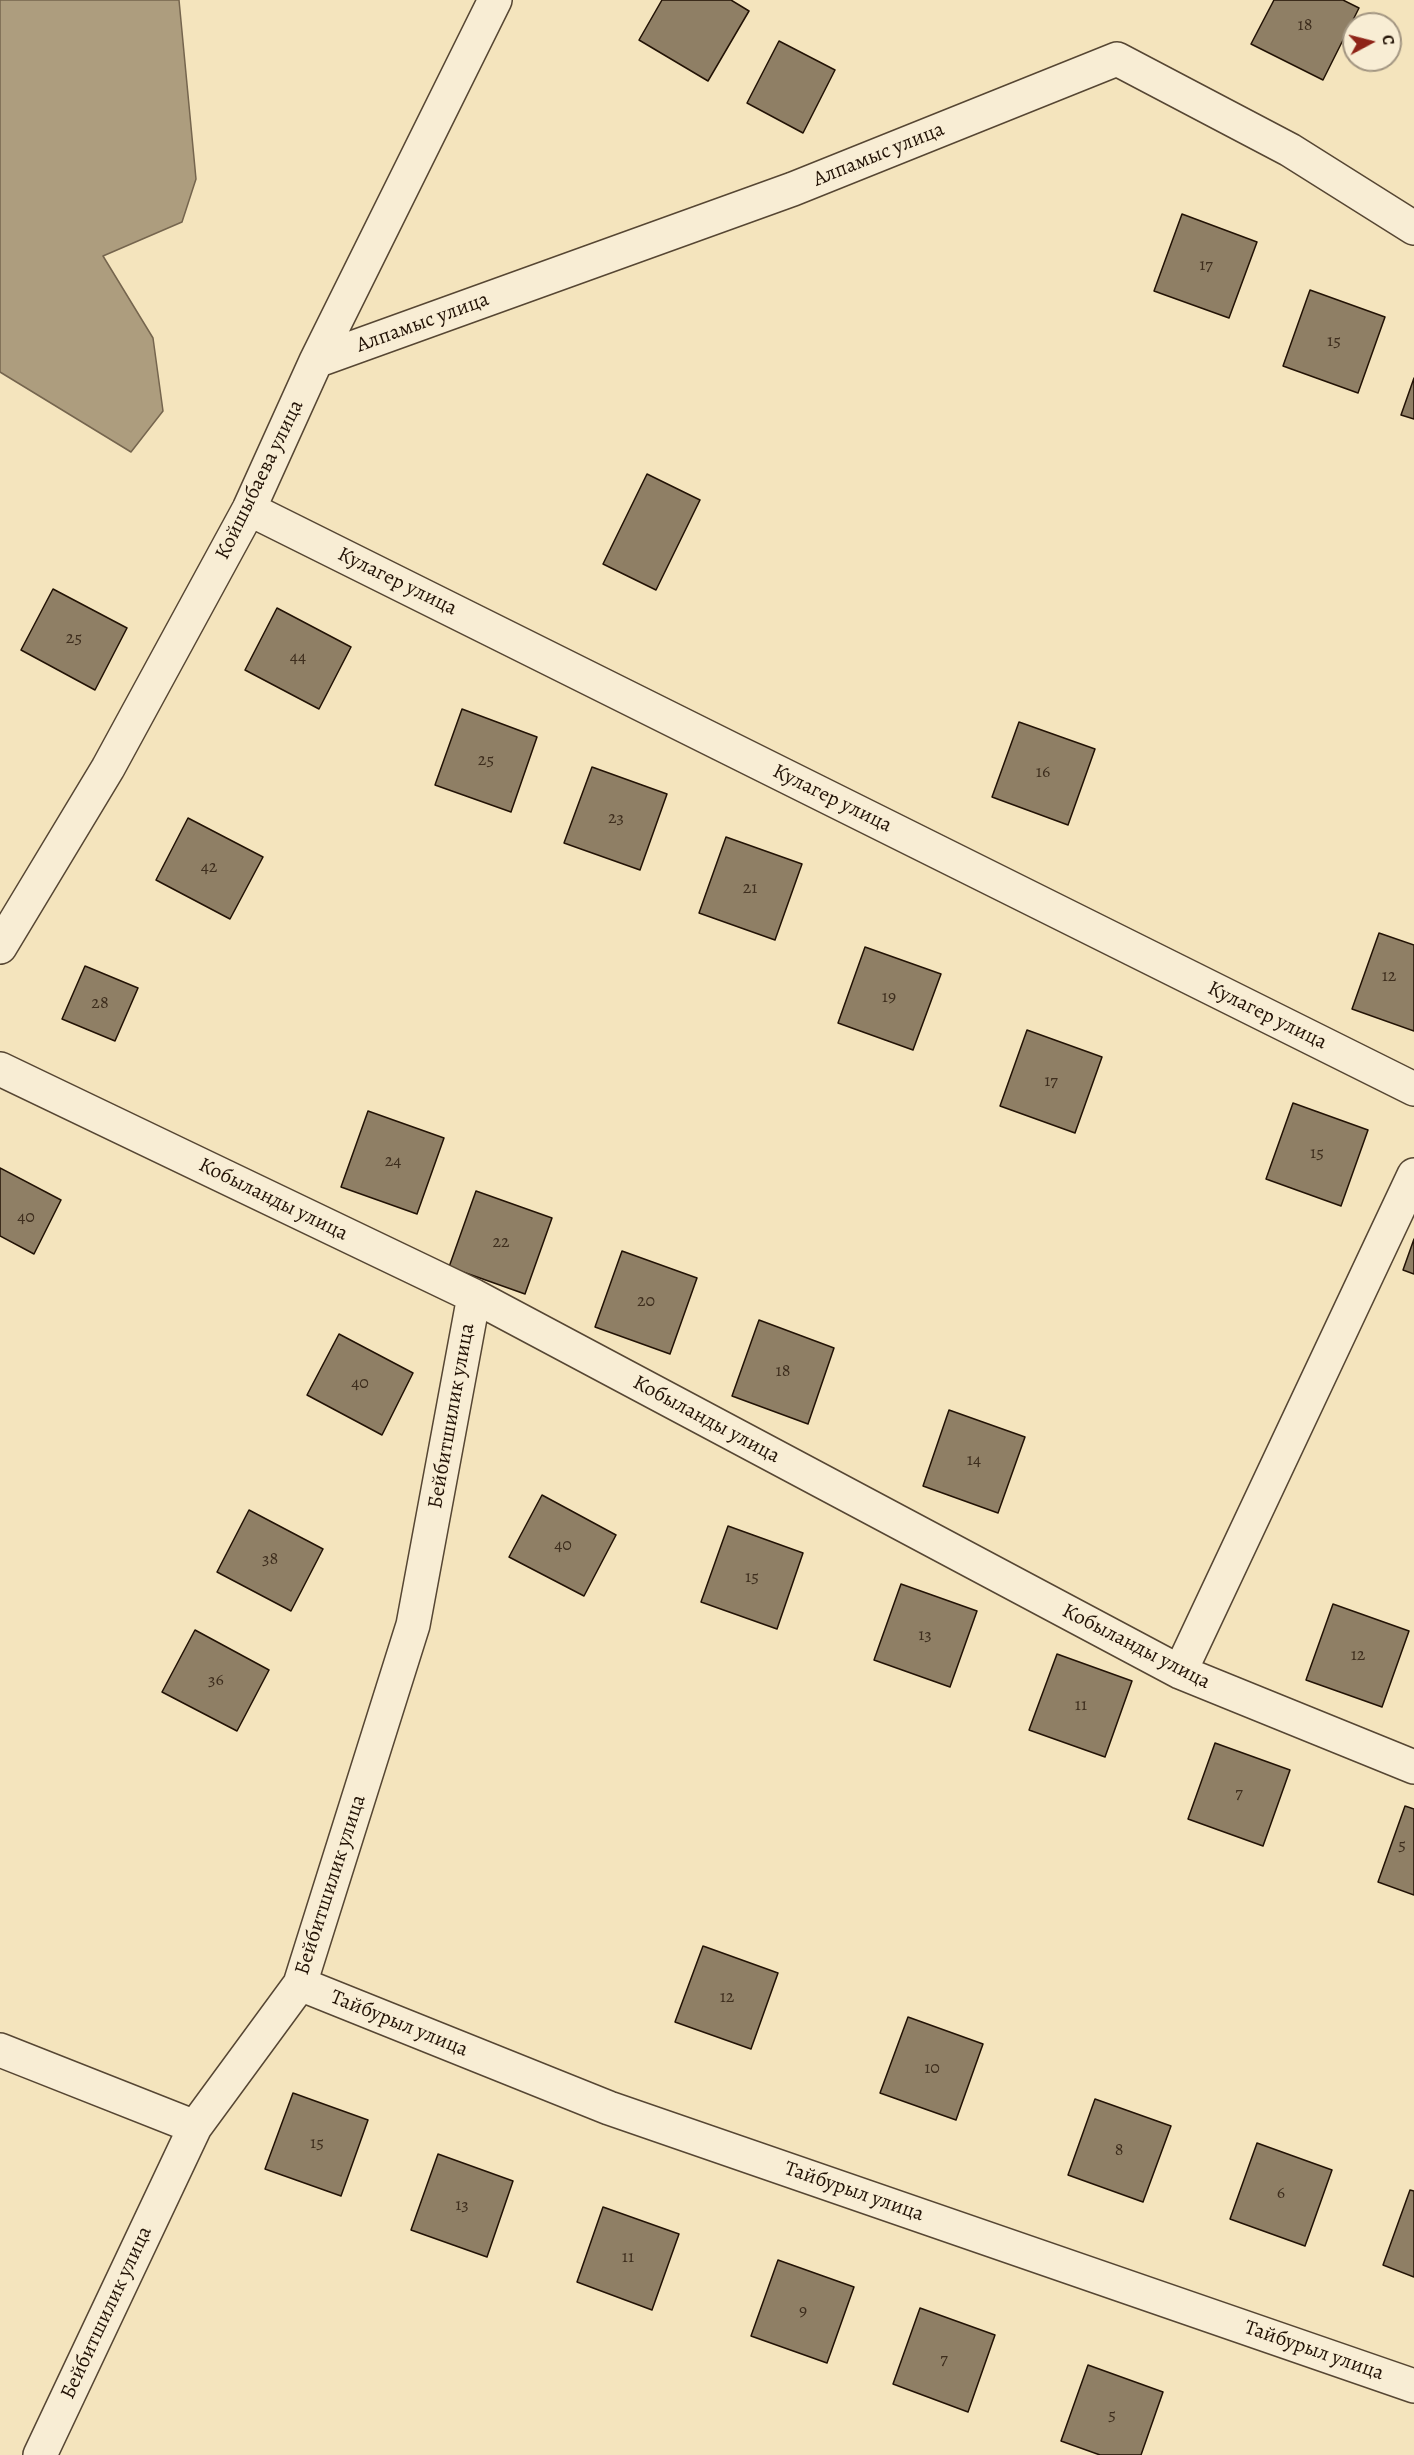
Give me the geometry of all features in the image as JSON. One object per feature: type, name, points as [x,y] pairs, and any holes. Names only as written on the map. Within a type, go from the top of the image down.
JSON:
[{"type":"street","name":"Койшыбаева улица","points":[[0,947],[108,768],[249,509],[316,361],[495,0]]},
{"type":"street","name":"Алпамыс улица","points":[[316,361],[793,189],[1117,59],[1290,150],[1414,228]]},
{"type":"street","name":"Кулагер улица","points":[[249,509],[1414,1089]]},
{"type":"street","name":"Кобыланды улица","points":[[0,1069],[474,1296],[1180,1672],[1414,1767]]},
{"type":"street","points":[[1180,1672],[1414,1175]]},
{"type":"street","name":"Бейбитшилик улица","points":[[40,2455],[195,2127],[300,1984],[413,1625],[474,1296]]},
{"type":"street","name":"Тайбурыл улица","points":[[300,1984],[609,2108],[1414,2386]]},
{"type":"street","points":[[0,2050],[195,2127]]},
{"type":"shaded area","points":[[0,0],[179,0],[196,179],[182,222],[103,256],[153,338],[163,411],[131,452],[0,372]]},
{"type":"building","points":[[662,0],[731,0],[749,11],[708,81],[639,40]]},
{"type":"building","points":[[1274,0],[1343,0],[1359,8],[1357,12],[1342,12],[1342,42],[1323,80],[1251,44]]},
{"type":"building","points":[[779,41],[835,70],[803,133],[747,103]]},
{"type":"building","points":[[1182,214],[1257,242],[1229,318],[1154,291]]},
{"type":"building","points":[[1310,290],[1385,317],[1358,393],[1283,366]]},
{"type":"building","points":[[1414,378],[1414,419],[1401,415]]},
{"type":"building","points":[[647,474],[700,500],[656,590],[603,564]]},
{"type":"building","points":[[53,589],[127,628],[95,690],[21,650]]},
{"type":"building","points":[[277,608],[351,647],[319,709],[245,670]]},
{"type":"building","points":[[462,709],[537,737],[511,812],[435,785]]},
{"type":"building","points":[[1019,722],[1095,749],[1068,825],[992,797]]},
{"type":"building","points":[[592,767],[667,794],[640,870],[564,843]]},
{"type":"building","points":[[188,818],[263,857],[230,919],[156,880]]},
{"type":"building","points":[[726,837],[802,864],[775,940],[699,913]]},
{"type":"building","points":[[1379,933],[1414,945],[1414,1031],[1352,1009]]},
{"type":"building","points":[[865,947],[941,974],[913,1050],[838,1023]]},
{"type":"building","points":[[85,966],[138,988],[115,1041],[62,1019]]},
{"type":"building","points":[[1027,1030],[1102,1057],[1075,1133],[1000,1106]]},
{"type":"building","points":[[1293,1103],[1368,1130],[1341,1206],[1266,1179]]},
{"type":"building","points":[[368,1111],[444,1138],[417,1214],[341,1187]]},
{"type":"building","points":[[0,1168],[61,1200],[34,1254],[0,1236]]},
{"type":"building","points":[[476,1191],[552,1218],[525,1294],[449,1267]]},
{"type":"building","points":[[1414,1239],[1414,1274],[1403,1270]]},
{"type":"building","points":[[622,1251],[697,1278],[670,1354],[595,1327]]},
{"type":"building","points":[[759,1320],[834,1348],[808,1424],[732,1396]]},
{"type":"building","points":[[339,1334],[413,1373],[382,1435],[307,1395]]},
{"type":"building","points":[[949,1410],[1025,1437],[998,1513],[923,1486]]},
{"type":"building","points":[[542,1495],[616,1535],[584,1596],[509,1557]]},
{"type":"building","points":[[249,1510],[323,1549],[291,1611],[217,1572]]},
{"type":"building","points":[[728,1526],[803,1553],[777,1629],[701,1602]]},
{"type":"building","points":[[901,1584],[977,1611],[950,1687],[874,1660]]},
{"type":"building","points":[[1333,1604],[1409,1631],[1382,1707],[1306,1680]]},
{"type":"building","points":[[195,1630],[269,1670],[237,1731],[162,1692]]},
{"type":"building","points":[[1057,1654],[1132,1681],[1105,1757],[1029,1730]]},
{"type":"building","points":[[1215,1743],[1290,1770],[1263,1846],[1188,1819]]},
{"type":"building","points":[[1405,1806],[1414,1809],[1414,1895],[1378,1882]]},
{"type":"building","points":[[703,1946],[778,1973],[751,2049],[675,2022]]},
{"type":"building","points":[[908,2017],[983,2044],[956,2120],[880,2093]]},
{"type":"building","points":[[293,2093],[368,2120],[341,2196],[265,2169]]},
{"type":"building","points":[[1095,2099],[1171,2126],[1143,2202],[1068,2175]]},
{"type":"building","points":[[1257,2143],[1332,2170],[1305,2246],[1230,2219]]},
{"type":"building","points":[[438,2154],[513,2181],[487,2257],[411,2230]]},
{"type":"building","points":[[1410,2190],[1414,2191],[1414,2277],[1383,2265]]},
{"type":"building","points":[[603,2207],[679,2234],[652,2310],[577,2282]]},
{"type":"building","points":[[778,2260],[854,2287],[827,2363],[751,2336]]},
{"type":"building","points":[[920,2308],[995,2335],[968,2412],[893,2384]]},
{"type":"building","points":[[1088,2365],[1163,2392],[1141,2455],[1100,2455],[1061,2441]]}]
